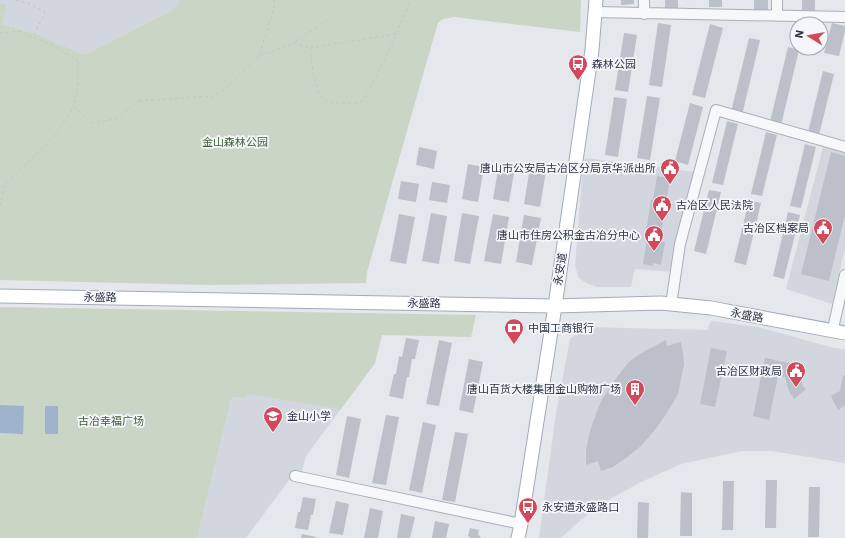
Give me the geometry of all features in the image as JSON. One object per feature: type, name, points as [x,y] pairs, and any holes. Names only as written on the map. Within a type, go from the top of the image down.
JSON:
[{"type":"main road","name":"永安道","points":[[518,538],[555,303],[592,50],[596,6]]},
{"type":"main road","name":"永盛路","points":[[0,290],[555,303],[672,298],[747,308],[839,325]]},
{"type":"main road","name":"永盛路","points":[[0,296],[661,303],[711,308],[845,333]]},
{"type":"street","points":[[644,0],[644,14]]},
{"type":"street","points":[[777,0],[777,16]]},
{"type":"street","points":[[596,6],[644,14],[845,17]]},
{"type":"street","points":[[672,298],[680,244],[716,110],[845,147]]},
{"type":"street","points":[[839,325],[845,275]]},
{"type":"street","points":[[295,476],[521,524]]},
{"type":"path","points":[[16,0],[30,4],[45,12],[33,37]]},
{"type":"path","points":[[260,56],[274,8],[274,0]]},
{"type":"path","points":[[310,48],[314,78],[320,94],[327,101],[342,104],[359,103],[364,99],[387,55],[411,0]]},
{"type":"path","points":[[74,107],[93,123],[115,119],[139,101],[215,96],[226,88],[260,56],[294,43],[327,20]]},
{"type":"path","points":[[0,33],[18,30],[54,46],[78,61],[78,83],[74,107],[51,140],[6,184],[0,206]]},
{"type":"path","points":[[294,43],[310,48],[396,34]]},
{"type":"shaded area","points":[[0,0],[180,0],[172,10],[85,55],[39,35],[2,24],[7,5],[0,3]]},
{"type":"shaded area","points":[[823,147],[845,153],[845,249],[832,304],[786,289]]},
{"type":"shaded area","points":[[585,158],[695,172],[673,272],[635,269],[631,287],[597,287],[586,283],[579,278],[575,266]]},
{"type":"shaded area","points":[[711,321],[758,327],[834,348],[845,349],[845,463],[772,451],[742,451],[681,464],[639,483],[610,499],[582,519],[561,538],[539,538],[556,413],[570,339],[585,327],[707,330]]},
{"type":"shaded area","name":"金山小学","points":[[375,363],[306,456],[299,482],[289,480],[246,538],[197,538],[231,400],[235,397],[245,398],[248,394]]},
{"type":"green space","name":"金山森林公园","points":[[180,0],[581,0],[580,32],[454,17],[443,19],[438,23],[367,272],[366,283],[209,285],[0,280],[0,3],[7,5],[2,24],[39,35],[85,55],[172,10]]},
{"type":"green space","name":"古冶幸福广场","points":[[0,307],[476,315],[471,337],[382,335],[375,363],[341,409],[248,394],[245,398],[235,397],[231,400],[197,538],[0,538]]},
{"type":"water","points":[[0,405],[24,406],[23,434],[0,433]]},
{"type":"water","points":[[45,406],[58,406],[58,434],[45,434]]},
{"type":"building","points":[[621,0],[634,0],[634,4],[621,5]]},
{"type":"building","points":[[665,0],[678,0],[678,8],[665,8]]},
{"type":"building","points":[[709,0],[722,0],[722,7],[709,7]]},
{"type":"building","points":[[754,0],[768,0],[768,10],[754,10]]},
{"type":"building","points":[[802,0],[815,0],[815,11],[802,10]]},
{"type":"building","points":[[658,23],[671,25],[662,87],[649,85]]},
{"type":"building","points":[[832,23],[845,26],[839,56],[829,54],[829,34]]},
{"type":"building","points":[[710,24],[723,28],[705,98],[692,95]]},
{"type":"building","points":[[624,33],[637,35],[628,92],[615,90]]},
{"type":"building","points":[[749,38],[760,40],[742,115],[731,112]]},
{"type":"building","points":[[788,47],[789,56],[798,56],[781,125],[770,122]]},
{"type":"building","points":[[823,71],[834,74],[819,135],[808,132]]},
{"type":"building","points":[[647,96],[660,98],[650,160],[637,158]]},
{"type":"building","points":[[614,97],[627,99],[618,157],[605,155]]},
{"type":"building","points":[[690,103],[703,107],[688,165],[675,161]]},
{"type":"building","points":[[727,121],[738,124],[723,185],[712,183]]},
{"type":"building","points":[[766,132],[777,135],[762,196],[751,194]]},
{"type":"building","points":[[805,144],[816,147],[801,208],[790,206]]},
{"type":"building","points":[[419,147],[437,151],[434,169],[416,165]]},
{"type":"building","name":"古冶区档案局","points":[[831,152],[845,156],[845,215],[829,281],[801,274]]},
{"type":"building","points":[[468,164],[484,167],[478,202],[462,199]]},
{"type":"building","points":[[499,164],[515,167],[509,202],[493,199]]},
{"type":"building","points":[[530,168],[546,171],[540,207],[524,204]]},
{"type":"building","name":"古冶区人民法院","points":[[657,176],[670,178],[661,234],[646,232],[651,200],[653,200]]},
{"type":"building","points":[[401,181],[419,184],[416,202],[398,199]]},
{"type":"building","points":[[432,182],[450,185],[447,203],[429,200]]},
{"type":"building","points":[[709,190],[721,192],[706,254],[694,251]]},
{"type":"building","points":[[749,200],[761,203],[746,265],[734,262]]},
{"type":"building","points":[[788,212],[800,215],[784,279],[773,276]]},
{"type":"building","points":[[431,213],[447,216],[439,264],[422,261]]},
{"type":"building","points":[[462,213],[479,216],[470,264],[454,261]]},
{"type":"building","points":[[399,214],[415,217],[406,264],[390,261]]},
{"type":"building","points":[[493,214],[509,217],[501,264],[484,261]]},
{"type":"building","points":[[524,215],[541,218],[532,265],[516,262]]},
{"type":"building","name":"唐山市住房公积金古冶分中心","points":[[648,235],[658,237],[657,240],[665,242],[661,265],[653,263],[653,266],[643,264]]},
{"type":"building","points":[[406,338],[419,340],[415,359],[412,359],[409,377],[407,377],[403,399],[389,396],[394,374],[396,374],[399,356],[402,357]]},
{"type":"building","points":[[439,340],[452,343],[439,406],[426,404]]},
{"type":"building","name":"唐山百货大楼集团金山购物广场","points":[[666,340],[667,346],[681,342],[684,364],[678,394],[667,413],[641,446],[613,467],[601,471],[598,461],[586,465],[586,450],[590,431],[602,399],[629,362],[638,355]]},
{"type":"building","points":[[711,348],[727,351],[715,407],[700,404]]},
{"type":"building","name":"古冶区财政局","points":[[765,358],[804,366],[801,380],[806,389],[794,399],[788,389],[785,377],[778,376],[769,420],[753,416]]},
{"type":"building","points":[[469,359],[483,362],[473,413],[459,410]]},
{"type":"building","points":[[843,375],[845,376],[845,405],[838,410],[831,396],[840,391]]},
{"type":"building","points":[[386,415],[399,417],[386,485],[372,483]]},
{"type":"building","points":[[347,416],[361,419],[349,478],[336,475]]},
{"type":"building","points":[[423,422],[436,425],[422,493],[409,490]]},
{"type":"building","points":[[455,432],[468,434],[455,502],[442,500]]},
{"type":"building","points":[[766,480],[777,480],[776,528],[765,528]]},
{"type":"building","points":[[723,481],[734,481],[733,530],[722,530]]},
{"type":"building","points":[[809,487],[820,487],[819,537],[808,537]]},
{"type":"building","points":[[681,492],[692,493],[692,536],[680,536]]},
{"type":"building","points":[[303,497],[316,499],[308,530],[295,528]]},
{"type":"building","points":[[336,501],[349,504],[343,535],[329,533]]},
{"type":"building","points":[[638,502],[649,503],[648,538],[637,538]]},
{"type":"building","points":[[370,508],[383,511],[378,538],[364,538]]},
{"type":"building","points":[[401,514],[415,517],[410,538],[397,538]]},
{"type":"building","points":[[435,521],[449,524],[446,538],[432,538]]},
{"type":"building","points":[[470,528],[479,530],[478,534],[481,538],[470,538],[468,536]]},
{"type":"building","points":[[302,534],[316,537],[316,538],[301,538]]},
{"type":"place","name":"森林公园","points":[[578,81]]},
{"type":"place","name":"唐山市公安局古冶区分局京华派出所","points":[[670,185]]},
{"type":"place","name":"古冶区人民法院","points":[[662,222]]},
{"type":"place","name":"古冶区档案局","points":[[823,245]]},
{"type":"place","name":"唐山市住房公积金古冶分中心","points":[[654,252]]},
{"type":"place","name":"中国工商银行","points":[[514,345]]},
{"type":"place","name":"古冶区财政局","points":[[796,388]]},
{"type":"place","name":"唐山百货大楼集团金山购物广场","points":[[635,406]]},
{"type":"place","name":"金山小学","points":[[273,433]]},
{"type":"place","name":"永安道永盛路口","points":[[528,524]]}]
